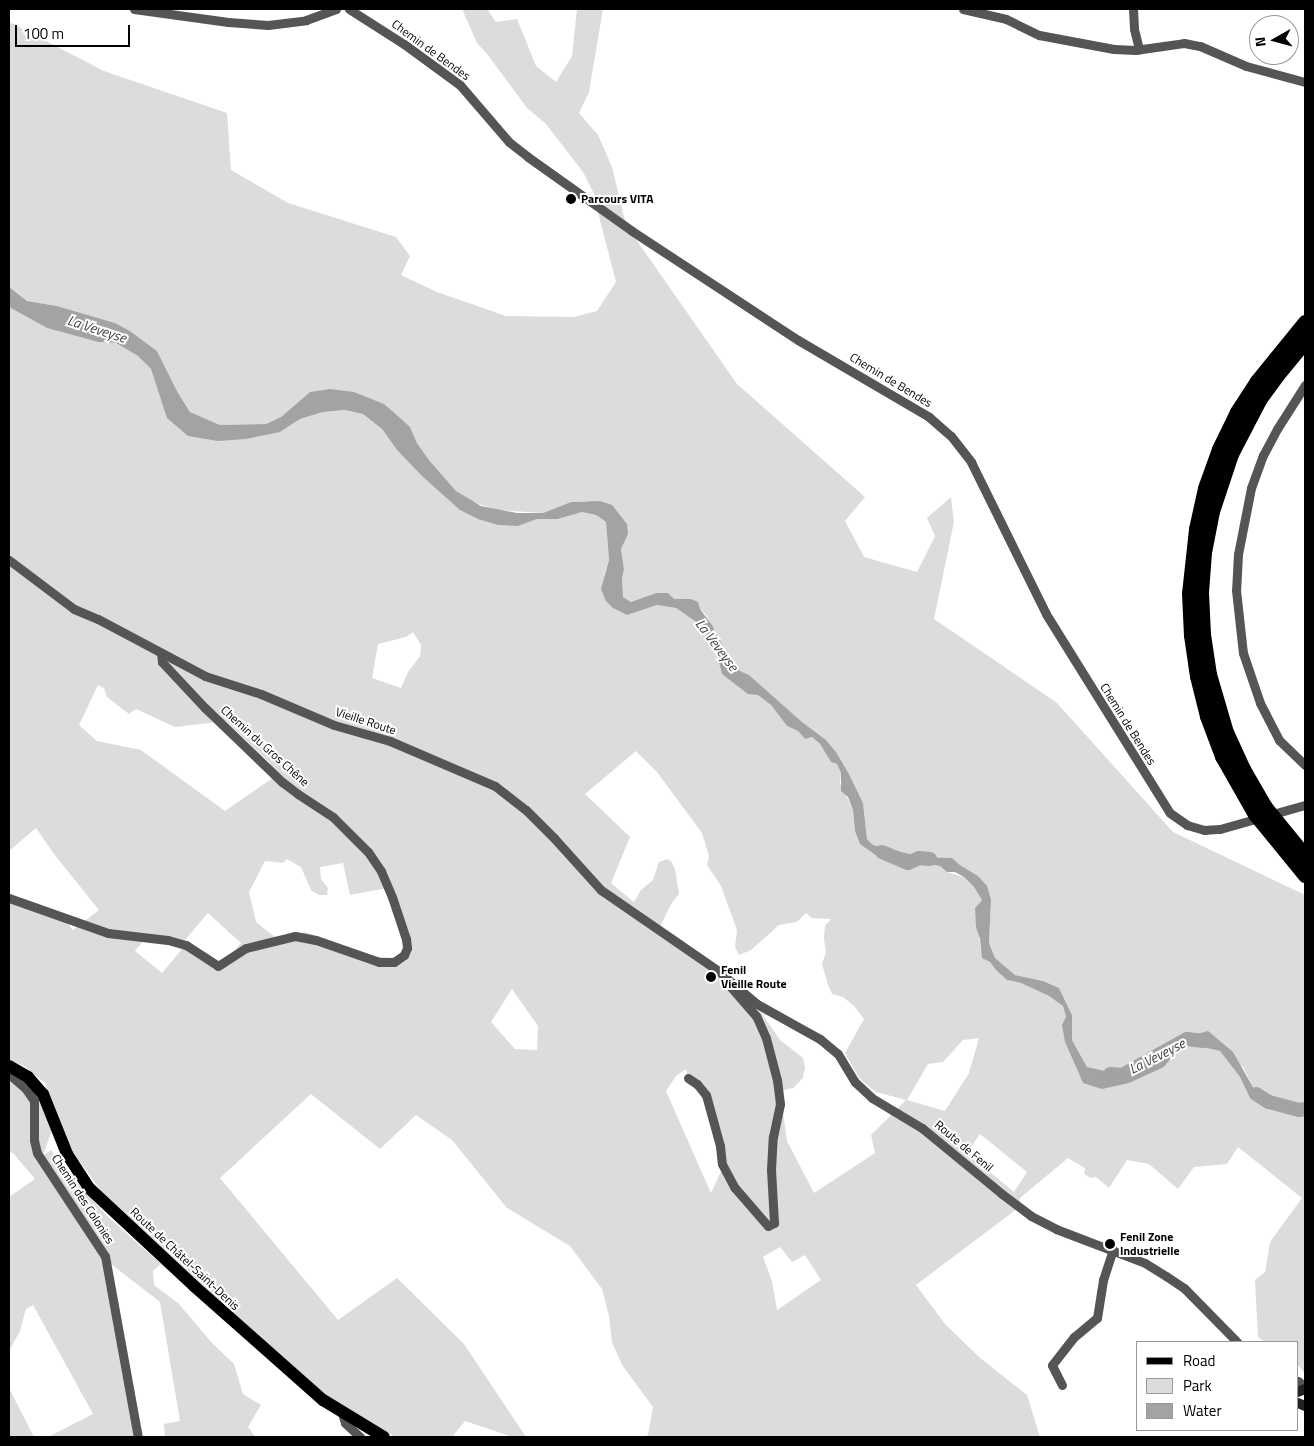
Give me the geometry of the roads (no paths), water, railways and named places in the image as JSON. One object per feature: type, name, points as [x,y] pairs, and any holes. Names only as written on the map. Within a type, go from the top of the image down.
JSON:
[{"type":"highway","points":[[1305,322],[1257,381],[1237,412],[1219,450],[1205,488],[1197,522],[1192,550],[1189,593],[1190,635],[1197,676],[1207,716],[1222,756],[1254,814],[1305,875]]},
{"type":"highway","points":[[1305,340],[1259,400],[1231,454],[1212,511],[1204,552],[1202,592],[1203,634],[1209,674],[1226,732],[1243,769],[1263,802],[1305,856]]},
{"type":"main road","name":"Route de Châtel-Saint-Denis","points":[[9,1066],[28,1077],[43,1094],[67,1154],[89,1188],[268,1353],[323,1400],[384,1437]]},
{"type":"street","points":[[134,9],[228,22],[268,25],[306,20],[336,9]]},
{"type":"street","name":"Chemin de Bendes","points":[[349,9],[404,44],[460,85],[509,142],[632,231],[798,340],[929,417],[951,436],[971,462],[1046,614],[1170,813],[1187,825],[1204,830],[1237,826],[1303,805]]},
{"type":"street","points":[[963,9],[1006,19],[1039,35],[1114,49],[1139,49],[1184,43],[1200,46],[1246,66],[1305,82]]},
{"type":"street","points":[[1133,9],[1134,28],[1139,49]]},
{"type":"street","points":[[1305,384],[1263,454],[1251,488],[1238,554],[1236,590],[1243,653],[1260,703],[1279,740],[1305,765]]},
{"type":"street","name":"Vieille Route","points":[[9,560],[74,610],[94,618],[210,678],[260,694],[334,725],[390,740],[486,782],[526,810],[601,890],[664,936],[688,949]]},
{"type":"street","name":"Chemin du Gros Chêne","points":[[9,898],[108,933],[162,939],[186,945],[218,966],[246,948],[295,936],[316,940],[379,962],[397,961],[405,952],[406,939],[392,897],[381,871],[368,852],[333,817],[282,782],[205,708],[162,662],[161,653]]},
{"type":"street","name":"Route de Fenil","points":[[688,949],[758,1004],[820,1039],[841,1058],[855,1082],[863,1091],[922,1128],[1014,1204],[1056,1229],[1145,1264],[1184,1288],[1236,1341]]},
{"type":"street","points":[[688,1078],[697,1084],[706,1096],[720,1146],[722,1164],[735,1188],[768,1226],[774,1224],[771,1170],[773,1137],[780,1104],[777,1080],[766,1038],[756,1016],[717,970]]},
{"type":"street","name":"Chemin des Colonies","points":[[9,1074],[26,1089],[34,1101],[34,1140],[37,1153],[105,1256],[138,1437]]},
{"type":"street","points":[[1062,1384],[1052,1365],[1074,1338],[1097,1318],[1103,1280],[1113,1250]]},
{"type":"street","points":[[342,1413],[345,1423],[360,1437]]},
{"type":"water","points":[[9,287],[27,301],[57,306],[115,323],[130,331],[157,351],[178,393],[190,412],[220,425],[266,424],[281,417],[310,392],[330,389],[354,392],[384,404],[399,417],[410,427],[417,443],[429,460],[456,491],[481,506],[517,513],[543,513],[571,502],[600,501],[612,505],[627,524],[628,534],[621,549],[624,569],[622,579],[623,597],[631,602],[656,593],[668,593],[674,599],[691,599],[698,602],[700,609],[712,625],[732,663],[826,740],[836,752],[863,803],[867,839],[873,845],[922,857],[952,858],[978,876],[987,886],[991,900],[989,943],[995,958],[1015,975],[1043,981],[1059,988],[1072,1015],[1072,1040],[1087,1067],[1110,1072],[1132,1071],[1197,1034],[1208,1031],[1233,1052],[1254,1089],[1269,1102],[1299,1110],[1305,1107],[1305,1112],[1283,1112],[1266,1108],[1250,1098],[1240,1077],[1220,1051],[1190,1044],[1172,1057],[1164,1067],[1129,1083],[1102,1089],[1083,1083],[1065,1042],[1062,1025],[1066,1017],[1063,1006],[1049,996],[1021,983],[1007,980],[990,962],[982,958],[980,939],[976,927],[975,908],[982,900],[974,887],[964,877],[955,872],[947,872],[940,866],[877,856],[860,844],[855,831],[853,810],[848,797],[841,791],[841,773],[837,764],[831,762],[820,744],[812,737],[805,739],[798,731],[787,726],[771,705],[758,695],[748,694],[722,674],[715,646],[702,626],[676,608],[657,605],[627,615],[613,608],[606,601],[601,589],[609,560],[606,522],[596,515],[582,512],[558,519],[537,519],[518,526],[498,525],[478,519],[460,510],[423,477],[397,450],[382,429],[363,414],[345,410],[323,412],[300,419],[280,432],[246,439],[218,441],[188,436],[167,418],[151,369],[138,356],[116,343],[98,342],[47,328],[9,307]]},
{"type":"waterway","name":"La Veveyse","points":[[882,852],[908,863],[919,858],[930,859]]},
{"type":"waterway","name":"La Veveyse","points":[[1110,1074],[1122,1075],[1187,1039],[1204,1041]]},
{"type":"waterway","name":"La Veveyse","points":[[1256,1094],[1269,1102],[1299,1110],[1305,1109]]},
{"type":"place","name":"Parcours VITA","points":[[571,199]]},
{"type":"place","name":"Fenil Vieille Route","points":[[711,977]]},
{"type":"place","name":"Fenil Zone Industrielle","points":[[1110,1244]]}]
